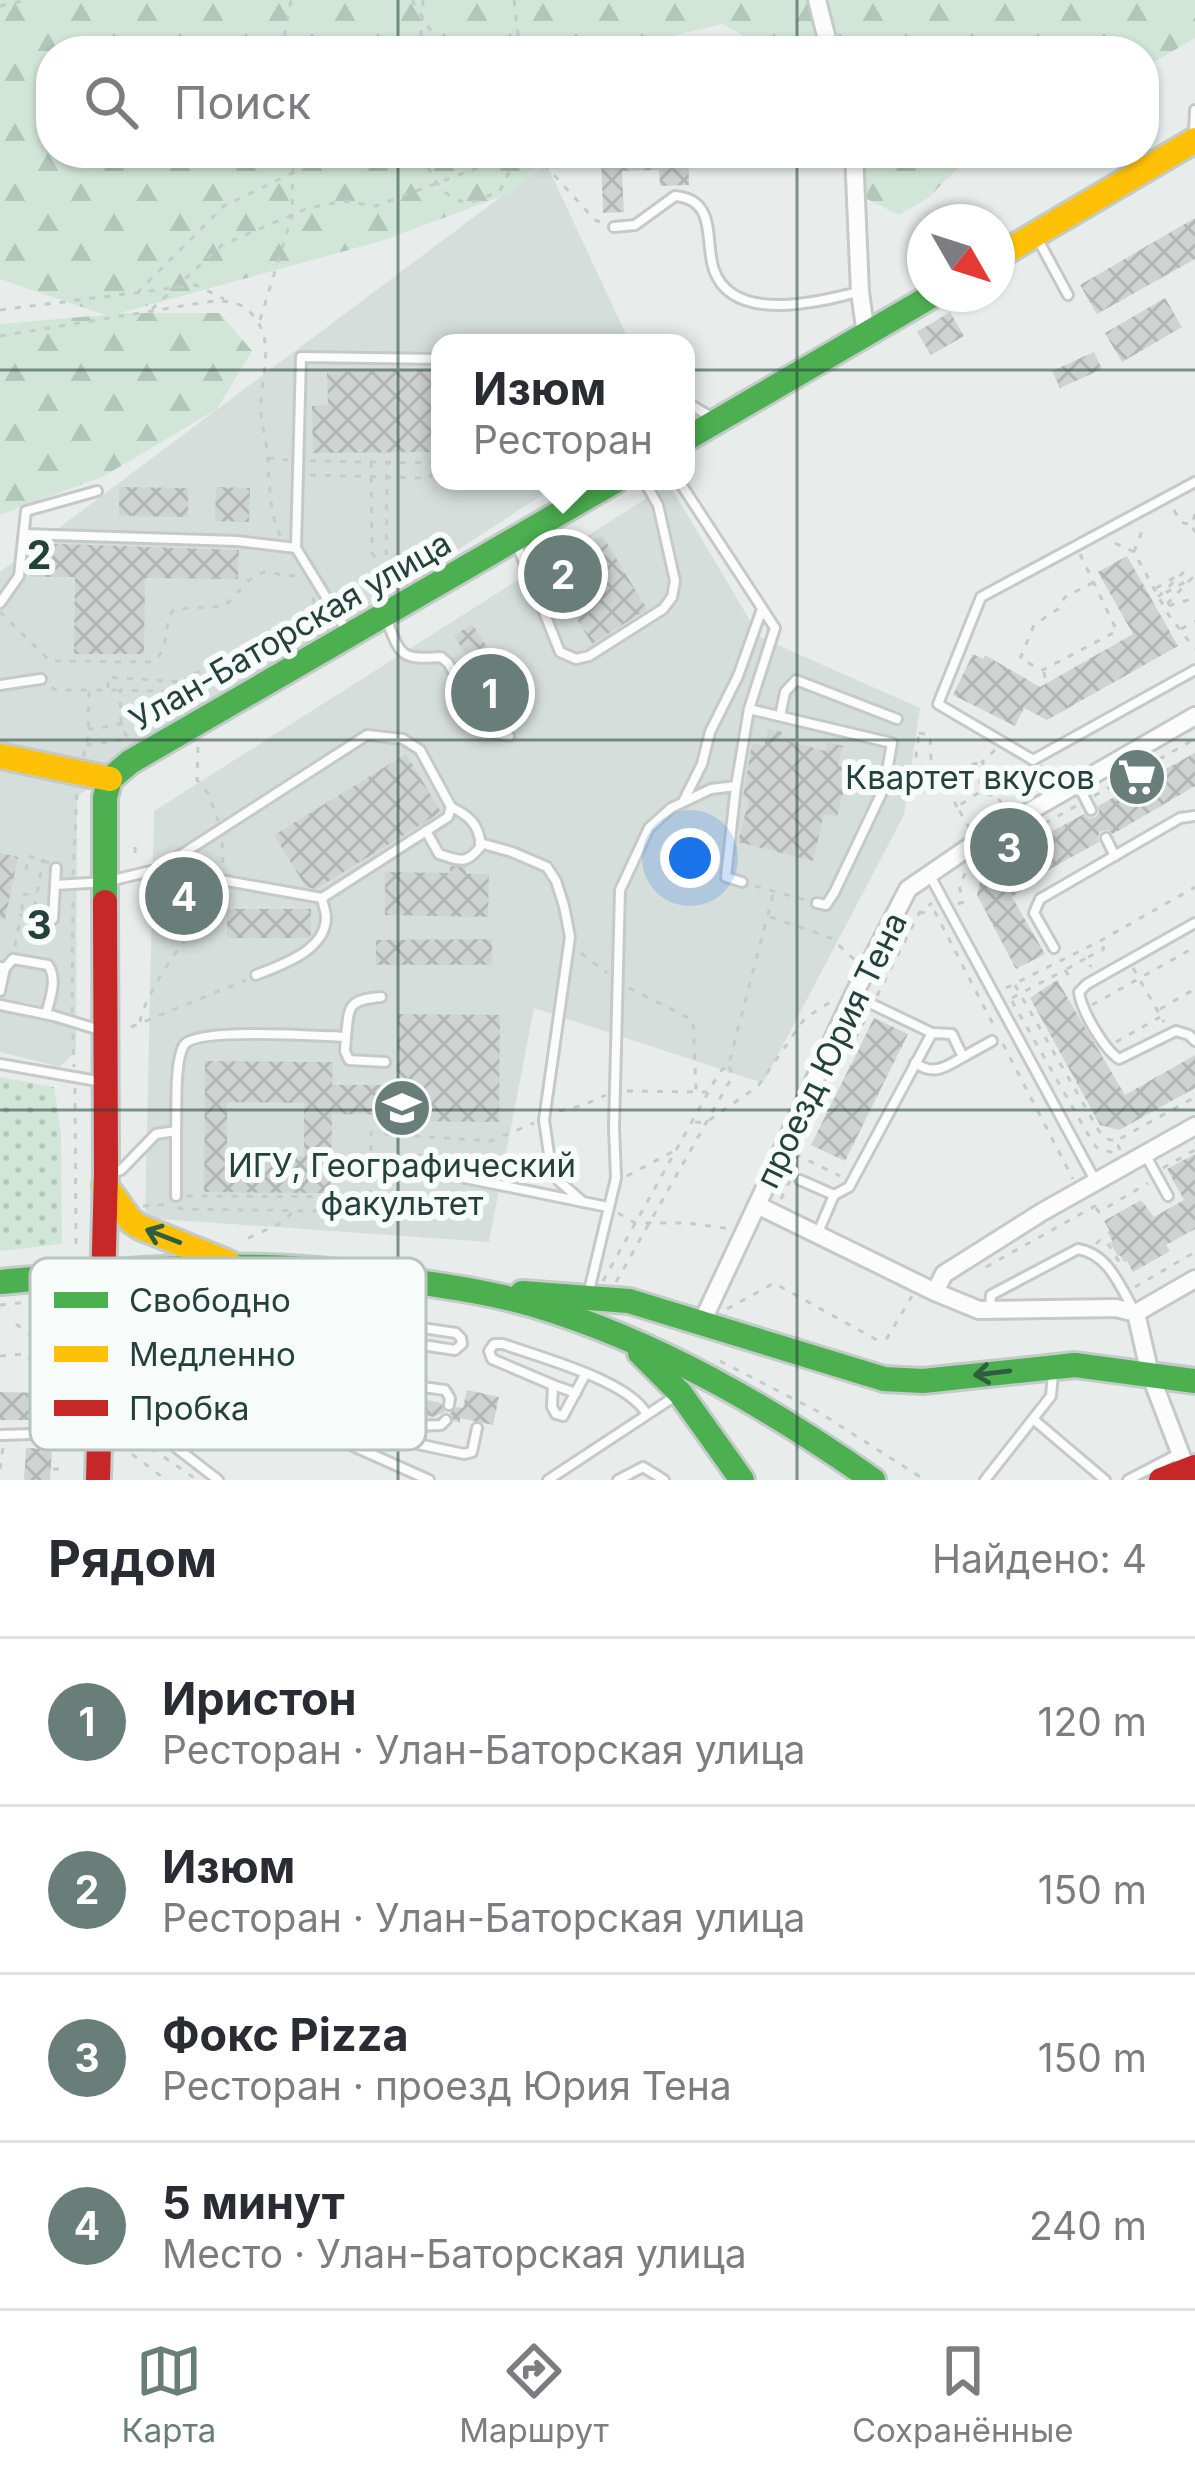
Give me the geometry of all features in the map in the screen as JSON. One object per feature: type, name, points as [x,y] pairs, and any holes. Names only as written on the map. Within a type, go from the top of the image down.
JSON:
[{"type":"main road","points":[[1159,162],[1194,141]]},
{"type":"main road","points":[[1015,247],[1148,168]]},
{"type":"main road","points":[[695,435],[907,310]]},
{"type":"main road","name":"Улан-Баторская улица","points":[[110,779],[130,761],[599,490]]},
{"type":"main road","points":[[0,756],[110,779],[105,796],[103,1258]]},
{"type":"main road","points":[[105,1179],[130,1221],[215,1258]]},
{"type":"main road","points":[[0,1282],[30,1279]]},
{"type":"main road","points":[[426,1283],[480,1291],[599,1292],[712,1317],[844,1370],[884,1379],[922,1381],[1090,1366],[1195,1381]]},
{"type":"main road","points":[[480,1291],[596,1328],[685,1365],[755,1401],[873,1480]]},
{"type":"main road","points":[[596,1328],[646,1358],[680,1393],[742,1480]]},
{"type":"main road","points":[[98,1480],[105,1450]]},
{"type":"main road","points":[[1161,1480],[1187,1462]]},
{"type":"street","points":[[817,0],[826,36]]},
{"type":"street","points":[[855,168],[866,334]]},
{"type":"street","name":"проезд Юрия Тена","points":[[1136,1313],[1116,1308],[979,1310],[757,1204],[849,995],[908,889],[1195,716]]},
{"type":"street","points":[[935,1292],[944,1274],[1195,1126]]},
{"type":"street","points":[[712,1317],[757,1204]]},
{"type":"street","points":[[1187,1462],[1150,1374],[1136,1313],[1195,1279]]},
{"type":"lane","points":[[1194,141],[1195,110]]},
{"type":"lane","points":[[614,227],[635,225],[675,196],[688,197],[706,221],[713,269],[729,290],[746,300],[788,304],[860,292]]},
{"type":"lane","points":[[1035,235],[1068,296]]},
{"type":"lane","points":[[349,636],[296,548],[301,357],[431,359]]},
{"type":"lane","points":[[695,407],[718,421]]},
{"type":"lane","points":[[1195,482],[981,597],[938,704],[1033,760],[1195,670]]},
{"type":"lane","points":[[0,608],[19,576],[26,511],[97,490]]},
{"type":"lane","points":[[514,539],[560,652],[576,659],[589,656],[663,609],[672,597],[675,580],[658,505],[649,490]]},
{"type":"lane","points":[[685,490],[775,628],[748,709],[736,786],[726,877],[742,882]]},
{"type":"lane","points":[[24,534],[237,541],[296,548]]},
{"type":"lane","points":[[683,802],[762,608]]},
{"type":"lane","points":[[385,615],[406,655],[415,661],[441,657],[491,733],[509,736]]},
{"type":"lane","points":[[0,686],[41,679]]},
{"type":"lane","points":[[780,716],[785,692],[796,680],[897,719]]},
{"type":"lane","points":[[748,709],[892,743],[884,788],[834,893],[826,905],[817,903]]},
{"type":"lane","points":[[56,885],[105,882],[159,869],[367,735],[403,739],[420,750],[452,807],[466,814],[479,830],[480,843],[471,858],[460,861],[440,854],[426,832]]},
{"type":"lane","points":[[1077,784],[1091,810]]},
{"type":"lane","points":[[599,1292],[615,1182],[620,890],[649,828],[670,808],[711,789],[736,786]]},
{"type":"lane","points":[[159,869],[322,898],[448,817],[452,807]]},
{"type":"lane","points":[[1054,948],[1034,913],[1040,899],[1180,818],[1195,816]]},
{"type":"lane","points":[[1106,838],[1115,856]]},
{"type":"lane","points":[[480,843],[547,867],[565,906],[570,937],[544,1116],[549,1154],[559,1181],[584,1202]]},
{"type":"lane","points":[[46,922],[53,919],[56,868]]},
{"type":"lane","points":[[928,873],[1087,1187]]},
{"type":"lane","points":[[256,975],[289,962],[316,943],[326,920],[322,898]]},
{"type":"lane","points":[[1195,923],[1079,992],[1110,1054],[1119,1059],[1172,1033],[1183,1032],[1195,1041]]},
{"type":"lane","points":[[0,992],[2,968],[13,959],[48,965],[53,982],[46,1014]]},
{"type":"lane","points":[[849,995],[932,1033],[952,1034],[964,1057]]},
{"type":"lane","points":[[381,998],[353,1003],[345,1051],[349,1060],[385,1063]]},
{"type":"lane","points":[[0,1005],[105,1031]]},
{"type":"lane","points":[[817,1234],[834,1195],[850,1187],[932,1033]]},
{"type":"lane","points":[[176,1200],[184,1045],[194,1036],[231,1034],[346,1037]]},
{"type":"lane","points":[[915,1063],[925,1070],[944,1069],[992,1040]]},
{"type":"lane","points":[[0,1064],[105,1083]]},
{"type":"lane","points":[[105,1179],[121,1170],[156,1134],[176,1131]]},
{"type":"lane","points":[[1145,1154],[1168,1196]]},
{"type":"lane","points":[[406,1161],[436,1161],[466,1178],[608,1207]]},
{"type":"lane","points":[[800,1180],[834,1195]]},
{"type":"lane","points":[[990,1310],[991,1294],[1078,1249],[1093,1251],[1105,1261],[1136,1313]]},
{"type":"lane","points":[[426,1329],[456,1333],[462,1344],[455,1350],[426,1346]]},
{"type":"lane","points":[[576,1393],[493,1359],[489,1351],[494,1344],[503,1345],[587,1374],[639,1401],[646,1413]]},
{"type":"lane","points":[[985,1480],[1052,1396],[1053,1366]]},
{"type":"lane","points":[[553,1385],[552,1407],[562,1416],[587,1374]]},
{"type":"lane","points":[[426,1387],[445,1390],[449,1405]]},
{"type":"lane","points":[[548,1480],[680,1393]]},
{"type":"lane","points":[[1033,1419],[1105,1480]]},
{"type":"lane","points":[[426,1426],[446,1420]]},
{"type":"lane","points":[[426,1446],[472,1452],[476,1428]]},
{"type":"lane","points":[[180,1450],[218,1480]]},
{"type":"lane","points":[[361,1450],[429,1480]]},
{"type":"lane","points":[[1128,1480],[1187,1462]]},
{"type":"lane","points":[[618,1480],[643,1467],[664,1480]]},
{"type":"path","points":[[0,6],[26,0]]},
{"type":"path","points":[[285,36],[291,0]]},
{"type":"path","points":[[412,0],[434,36]]},
{"type":"path","points":[[421,36],[423,0]]},
{"type":"path","points":[[514,0],[518,36]]},
{"type":"path","points":[[260,323],[292,215],[293,168]]},
{"type":"path","points":[[137,293],[224,206],[303,168]]},
{"type":"path","points":[[428,168],[449,197],[469,202],[500,190],[511,168]]},
{"type":"path","points":[[150,310],[222,245],[308,208],[345,201],[376,206],[478,168]]},
{"type":"path","points":[[548,168],[596,220],[614,227]]},
{"type":"path","points":[[0,310],[196,284],[244,306],[260,323],[267,343],[261,410],[270,503],[278,534],[296,548]]},
{"type":"path","points":[[0,335],[226,300]]},
{"type":"path","points":[[268,458],[431,464]]},
{"type":"path","points":[[371,462],[372,552],[386,585],[387,462]]},
{"type":"path","points":[[298,475],[431,475]]},
{"type":"path","points":[[370,497],[386,496]]},
{"type":"path","points":[[1174,510],[1195,532]]},
{"type":"path","points":[[370,511],[386,514]]},
{"type":"path","points":[[1191,525],[1195,514]]},
{"type":"path","points":[[1134,553],[1143,527]]},
{"type":"path","points":[[371,531],[387,530]]},
{"type":"path","points":[[1114,543],[1134,553],[1164,607],[1195,649]]},
{"type":"path","points":[[1076,547],[1117,631]]},
{"type":"path","points":[[1154,589],[1195,566]]},
{"type":"path","points":[[0,608],[50,662],[153,662],[165,649],[174,609],[225,606],[249,580],[265,572],[302,576],[319,611],[318,620],[181,700],[121,724],[88,729]]},
{"type":"path","points":[[1158,597],[1184,572]]},
{"type":"path","points":[[1158,597],[1192,578],[1164,607]]},
{"type":"path","points":[[1014,669],[1034,625],[1058,609],[1065,597],[1094,582]]},
{"type":"path","points":[[1164,607],[1195,598]]},
{"type":"path","points":[[1180,630],[1195,621]]},
{"type":"path","points":[[1043,670],[1117,631],[1128,632]]},
{"type":"path","points":[[109,690],[108,677],[181,682],[208,666],[254,657]]},
{"type":"path","points":[[1020,658],[1043,670],[1046,682]]},
{"type":"path","points":[[41,679],[55,690],[181,692]]},
{"type":"path","points":[[155,680],[155,692]]},
{"type":"path","points":[[181,682],[181,700]]},
{"type":"path","points":[[81,764],[89,690]]},
{"type":"path","points":[[86,745],[128,739],[121,724],[121,690]]},
{"type":"path","points":[[938,771],[934,788],[928,792],[912,786],[919,733],[930,736],[932,760],[970,828]]},
{"type":"path","points":[[938,771],[982,763],[1003,742]]},
{"type":"path","points":[[140,1022],[158,982],[224,891],[220,829],[208,794],[197,780],[198,745]]},
{"type":"path","points":[[1037,758],[1059,794]]},
{"type":"path","points":[[982,763],[985,766],[974,773],[989,795],[996,794],[1003,804]]},
{"type":"path","points":[[957,807],[985,789]]},
{"type":"path","points":[[134,847],[135,859]]},
{"type":"path","points":[[26,870],[28,856],[56,868]]},
{"type":"path","points":[[33,917],[43,859]]},
{"type":"path","points":[[960,889],[970,866]]},
{"type":"path","points":[[742,882],[817,903]]},
{"type":"path","points":[[1116,1141],[1118,1151],[1098,1149],[1093,1143],[1004,989],[1195,887]]},
{"type":"path","points":[[599,1292],[675,1150],[729,1063],[775,891]]},
{"type":"path","points":[[14,952],[25,893],[37,896]]},
{"type":"path","points":[[919,913],[935,912],[1099,1212],[1195,1150]]},
{"type":"path","points":[[21,914],[46,922]]},
{"type":"path","points":[[769,916],[831,938],[866,970]]},
{"type":"path","points":[[570,937],[576,949],[618,982],[693,1020],[696,1091]]},
{"type":"path","points":[[1010,999],[1104,949],[1100,941]]},
{"type":"path","points":[[1084,1010],[1195,947]]},
{"type":"path","points":[[1087,958],[1098,978]]},
{"type":"path","points":[[1129,961],[1172,1033]]},
{"type":"path","points":[[1065,970],[1079,992]]},
{"type":"path","points":[[131,1027],[256,975]]},
{"type":"path","points":[[1014,984],[1083,1106],[1104,1136],[1116,1141]]},
{"type":"path","points":[[1158,1010],[1195,989]]},
{"type":"path","points":[[693,1122],[705,1124],[758,1086],[805,1018],[849,995]]},
{"type":"path","points":[[1106,1047],[1161,1017]]},
{"type":"path","points":[[599,1292],[622,1270],[650,1222],[732,1077],[729,1063]]},
{"type":"path","points":[[384,1134],[491,1141],[615,1091],[709,1092]]},
{"type":"path","points":[[1116,1141],[1195,1097]]},
{"type":"path","points":[[370,1198],[371,1131]]},
{"type":"path","points":[[1093,1143],[1104,1136]]},
{"type":"path","points":[[782,1148],[841,1177],[847,1172]]},
{"type":"path","points":[[615,1182],[675,1150]]},
{"type":"path","points":[[667,1165],[674,1178]]},
{"type":"path","points":[[1124,1183],[1130,1194]]},
{"type":"path","points":[[783,1196],[787,1187]]},
{"type":"path","points":[[322,1210],[339,1197]]},
{"type":"path","points":[[130,1208],[176,1200],[388,1197],[387,1212],[181,1209],[176,1200]]},
{"type":"path","points":[[976,1273],[1095,1206]]},
{"type":"path","points":[[608,1207],[634,1223],[731,1229]]},
{"type":"path","points":[[248,1238],[296,1210]]},
{"type":"path","points":[[1048,1232],[1052,1240]]},
{"type":"path","points":[[1135,1287],[1195,1252]]},
{"type":"path","points":[[616,1256],[622,1270]]},
{"type":"path","points":[[712,1317],[774,1283],[877,1340],[887,1338],[894,1329],[915,1291],[935,1292]]},
{"type":"path","points":[[0,1305],[30,1302]]},
{"type":"path","points":[[16,1324],[30,1334]]},
{"type":"path","points":[[0,1355],[25,1354],[30,1359]]},
{"type":"path","points":[[708,1355],[817,1411],[925,1480]]},
{"type":"path","points":[[0,1469],[2,1435]]},
{"type":"path","points":[[131,1450],[166,1480]]},
{"type":"path","points":[[149,1450],[161,1456]]},
{"type":"path","points":[[53,1469],[68,1468]]},
{"type":"shaded area","points":[[539,168],[548,168],[626,334],[431,334],[431,490],[550,490],[77,796],[76,1050],[60,1067],[0,1052],[0,572]]},
{"type":"shaded area","points":[[660,490],[673,490],[760,637],[920,708],[904,815],[763,1083],[534,1008],[489,1242],[145,1218],[154,811]]},
{"type":"green space","points":[[0,0],[1195,0],[1195,38],[1159,59],[1159,36],[744,36],[722,24],[672,36],[36,36],[36,168],[537,168],[511,193],[381,241],[120,313],[220,313],[252,351],[217,409],[104,476],[0,515],[0,324],[105,315],[0,279]]},
{"type":"green space","points":[[858,168],[958,168],[928,198],[907,204],[907,210],[899,215],[865,198]]},
{"type":"green space","points":[[0,1077],[54,1087],[61,1133],[62,1244],[0,1251]]},
{"type":"building","points":[[602,168],[688,168],[689,185],[660,186],[659,170],[622,171],[624,212],[603,213]]},
{"type":"building","points":[[1195,218],[1195,259],[1097,314],[1080,285]]},
{"type":"building","points":[[1165,298],[1182,327],[1122,362],[1105,333]]},
{"type":"building","points":[[950,312],[964,336],[931,355],[917,332]]},
{"type":"building","points":[[1094,352],[1102,369],[1060,388],[1052,371]]},
{"type":"building","points":[[431,370],[431,452],[313,453],[312,406],[328,405],[327,372]]},
{"type":"building","points":[[119,487],[188,488],[188,517],[119,516]]},
{"type":"building","points":[[216,487],[250,488],[249,522],[215,521]]},
{"type":"building","points":[[602,535],[647,609],[592,644],[547,569]]},
{"type":"building","points":[[31,543],[239,550],[238,579],[145,578],[144,654],[74,654],[75,577],[31,577]]},
{"type":"building","points":[[1127,556],[1178,646],[1047,720],[1024,708],[1015,726],[953,695],[973,654],[983,659],[985,655],[1040,687],[1133,634],[1098,572]]},
{"type":"building","points":[[472,624],[500,667],[493,671],[520,714],[500,726],[459,665],[468,658],[454,636]]},
{"type":"building","points":[[768,729],[782,732],[780,739],[825,751],[828,742],[843,746],[838,766],[849,768],[837,817],[824,814],[813,861],[738,842],[749,799],[743,797],[752,743],[764,746]]},
{"type":"building","points":[[1195,753],[1195,786],[1113,834],[1101,831],[1099,842],[1019,886],[1022,890],[1012,897],[1045,954],[1016,969],[977,895],[983,869],[1084,814],[1096,817],[1098,806]]},
{"type":"building","points":[[406,754],[441,812],[316,889],[306,887],[274,835]]},
{"type":"building","points":[[0,853],[18,857],[5,919],[0,919]]},
{"type":"building","points":[[450,866],[466,867],[466,874],[489,874],[488,917],[385,915],[385,872],[450,873]]},
{"type":"building","points":[[158,887],[211,889],[210,904],[157,903]]},
{"type":"building","points":[[227,909],[311,909],[311,935],[227,938]]},
{"type":"building","points":[[492,939],[492,965],[376,965],[376,940]]},
{"type":"building","points":[[1057,980],[1125,1095],[1195,1055],[1195,1088],[1119,1130],[1100,1125],[1030,998]]},
{"type":"building","name":"ИГУ, Географический факультет","points":[[398,1014],[500,1015],[499,1122],[393,1121],[393,1115],[332,1114],[331,1193],[204,1192],[205,1061],[333,1062],[332,1085],[397,1085]],"holes":[[[227,1102],[304,1103],[304,1157],[227,1156]]]},
{"type":"building","points":[[874,1018],[908,1034],[845,1161],[811,1145]]},
{"type":"building","points":[[1195,1154],[1195,1229],[1166,1245],[1170,1251],[1133,1272],[1110,1243],[1104,1221],[1141,1200],[1154,1217],[1184,1200],[1167,1169]]},
{"type":"building","points":[[467,1390],[499,1397],[493,1425],[454,1421],[450,1413],[463,1408]]},
{"type":"building","points":[[0,1392],[30,1393],[30,1420],[0,1420]]},
{"type":"building","points":[[426,1400],[441,1403],[445,1412],[426,1415]]},
{"type":"building","points":[[26,1448],[52,1450],[50,1480],[24,1480]]},
{"type":"traffic: fast","points":[[695,434],[907,310]]},
{"type":"traffic: fast","points":[[105,902],[105,797],[110,779],[130,762],[599,490]]},
{"type":"traffic: fast","points":[[0,1282],[30,1280]]},
{"type":"traffic: fast","points":[[426,1284],[534,1305],[625,1338],[752,1402],[873,1480]]},
{"type":"traffic: fast","points":[[522,1293],[629,1301],[884,1379],[923,1381],[1075,1365],[1195,1381]]},
{"type":"traffic: fast","points":[[640,1353],[680,1393],[742,1480]]},
{"type":"traffic: slow","points":[[1159,161],[1195,140]]},
{"type":"traffic: slow","points":[[1015,246],[1148,168]]},
{"type":"traffic: slow","points":[[0,756],[110,779]]},
{"type":"traffic: slow","points":[[105,1185],[140,1227],[217,1258]]},
{"type":"traffic: jam","points":[[104,1258],[105,902]]},
{"type":"traffic: jam","points":[[98,1480],[99,1450]]},
{"type":"traffic: jam","points":[[1161,1480],[1195,1467]]},
{"type":"place","name":"Изюм","points":[[563,574]]},
{"type":"place","name":"Иристон","points":[[490,693]]},
{"type":"place","name":"Квартет вкусов","points":[[1137,777]]},
{"type":"place","name":"Фокс Pizza","points":[[1009,847]]},
{"type":"place","name":"5 минут","points":[[184,896]]},
{"type":"place","name":"ИГУ, Географический факультет","points":[[402,1108]]}]
